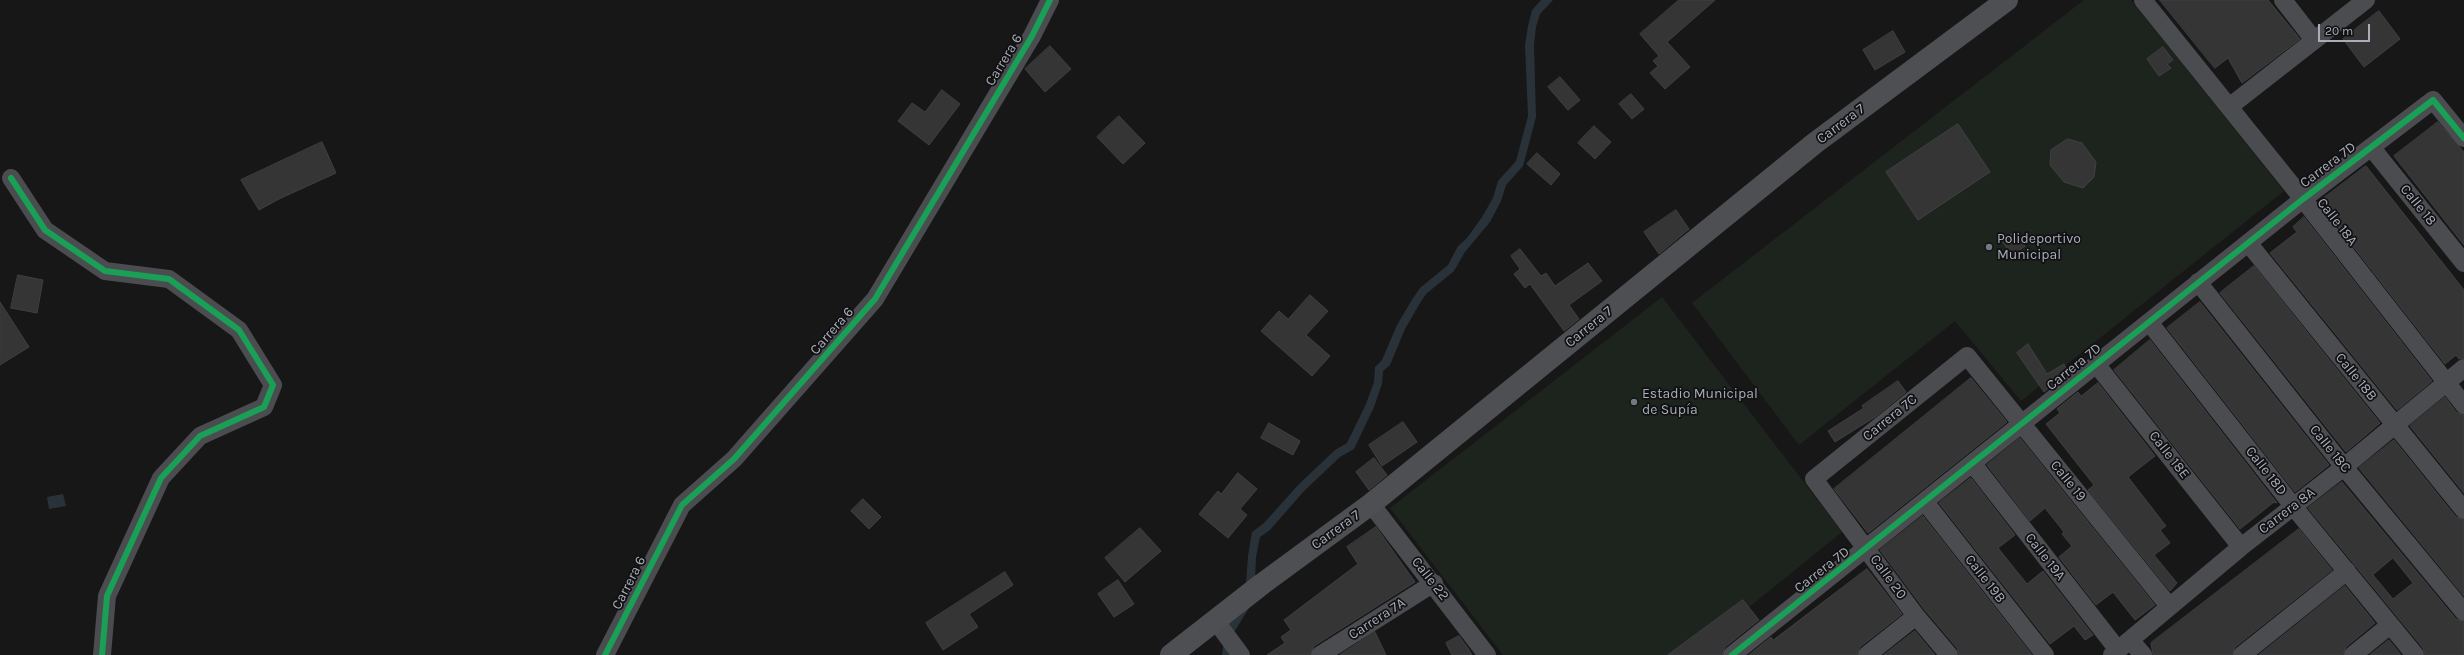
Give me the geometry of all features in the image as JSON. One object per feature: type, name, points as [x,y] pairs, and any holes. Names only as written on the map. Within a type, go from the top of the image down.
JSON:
[{"type":"main road","name":"Carrera 7","points":[[1171,655],[1219,625],[1236,604],[1371,504],[1815,143],[2007,0]]},
{"type":"street","name":"Carrera 6","points":[[605,655],[682,505],[734,459],[875,299],[1032,36],[1050,0]]},
{"type":"street","name":"Calle 18A","points":[[2143,0],[2304,199],[2464,405]]},
{"type":"street","points":[[2283,0],[2314,40]]},
{"type":"street","points":[[2229,107],[2366,0]]},
{"type":"street","name":"Carrera 7D","points":[[1735,654],[2023,425],[2198,282],[2433,100],[2464,138]]},
{"type":"street","name":"Calle 18","points":[[2371,147],[2464,263]]},
{"type":"street","points":[[11,178],[45,230],[104,271],[169,279],[239,330],[273,385],[264,407],[200,436],[161,478],[107,596],[102,655]]},
{"type":"street","name":"Calle 18B","points":[[2249,244],[2464,510]]},
{"type":"street","name":"Calle 18C","points":[[2198,282],[2344,467],[2464,612]]},
{"type":"street","name":"Calle 18D","points":[[2149,322],[2293,506],[2415,655]]},
{"type":"street","name":"Calle 19","points":[[1966,356],[2170,606]]},
{"type":"street","name":"Carrera 7C","points":[[1814,479],[1966,356]]},
{"type":"street","name":"Calle 18E","points":[[2096,364],[2241,547]]},
{"type":"street","name":"Carrera 8A","points":[[2120,648],[2241,547],[2344,467],[2464,368]]},
{"type":"street","name":"Calle 19A","points":[[1973,464],[2120,648],[2143,655]]},
{"type":"street","name":"Calle 20","points":[[1814,479],[1916,616],[1949,655]]},
{"type":"street","name":"Calle 19B","points":[[1925,502],[2045,655]]},
{"type":"street","name":"Calle 22","points":[[1371,504],[1434,583],[1487,655]]},
{"type":"street","points":[[2242,655],[2346,571]]},
{"type":"street","name":"Carrera 7A","points":[[1320,655],[1434,583]]},
{"type":"street","points":[[1867,655],[1916,616]]},
{"type":"street","points":[[1219,625],[1241,655]]},
{"type":"street","points":[[2353,655],[2390,625]]},
{"type":"shaded area","points":[[1541,0],[1553,0],[1540,14],[1536,27],[1534,45],[1536,117],[1523,166],[1506,185],[1501,201],[1490,222],[1465,252],[1454,271],[1426,294],[1420,303],[1405,329],[1390,365],[1383,371],[1382,384],[1374,407],[1354,449],[1340,457],[1304,491],[1270,530],[1260,537],[1256,557],[1254,600],[1231,637],[1230,655],[1222,655],[1225,632],[1246,584],[1248,556],[1252,532],[1264,523],[1298,485],[1335,450],[1347,443],[1366,404],[1374,382],[1375,367],[1382,360],[1397,325],[1413,298],[1420,288],[1448,265],[1458,246],[1467,238],[1482,217],[1493,198],[1498,181],[1516,161],[1528,116],[1525,45],[1532,10]]},
{"type":"shaded area","name":"Polideportivo Municipal","points":[[2084,0],[2131,0],[2284,191],[2021,401],[1955,321],[1799,445],[1692,303]]},
{"type":"shaded area","name":"Estadio Municipal de Supía","points":[[1662,297],[1842,532],[1690,655],[1503,655],[1390,508]]},
{"type":"shaded area","points":[[63,494],[66,506],[49,509],[47,497]]},
{"type":"building","points":[[1679,0],[1715,0],[1667,42],[1690,67],[1665,89],[1650,73],[1658,66],[1653,61],[1659,56],[1640,34]]},
{"type":"building","points":[[2160,0],[2268,0],[2300,39],[2242,83],[2228,58],[2215,68]]},
{"type":"building","points":[[2379,11],[2400,39],[2364,67],[2343,39]]},
{"type":"building","points":[[1893,31],[1905,52],[1875,70],[1863,50]]},
{"type":"building","points":[[1050,46],[1071,69],[1045,92],[1025,69]]},
{"type":"building","points":[[2163,47],[2173,60],[2167,64],[2171,68],[2159,76],[2147,59]]},
{"type":"building","points":[[1560,77],[1580,100],[1568,110],[1548,87]]},
{"type":"building","points":[[942,90],[960,104],[929,145],[898,121],[912,103],[925,112]]},
{"type":"building","points":[[1631,94],[1644,109],[1632,119],[1619,104]]},
{"type":"building","points":[[1119,116],[1145,143],[1123,164],[1097,137]]},
{"type":"building","points":[[2438,122],[2464,152],[2464,245],[2394,156]]},
{"type":"building","points":[[1958,124],[1990,172],[1918,220],[1886,172]]},
{"type":"building","points":[[1594,126],[1611,142],[1595,159],[1578,143]]},
{"type":"building","points":[[2068,139],[2082,143],[2096,162],[2094,177],[2083,188],[2064,182],[2050,165],[2051,150]]},
{"type":"building","points":[[322,142],[336,173],[279,199],[259,210],[241,180]]},
{"type":"building","points":[[1537,153],[1560,174],[1551,185],[1527,164]]},
{"type":"building","points":[[2366,166],[2464,290],[2464,358],[2459,359],[2456,355],[2445,364],[2320,204],[2326,200],[2324,198]]},
{"type":"building","points":[[1676,210],[1689,229],[1659,254],[1644,232]]},
{"type":"building","points":[[2304,217],[2432,381],[2397,410],[2270,253],[2297,232],[2293,227]]},
{"type":"building","points":[[2015,232],[2025,246],[2012,255],[2002,241]]},
{"type":"building","points":[[1520,249],[1541,276],[1546,273],[1555,286],[1588,263],[1602,281],[1569,305],[1579,319],[1564,331],[1530,284],[1525,288],[1514,274],[1520,269],[1511,256]]},
{"type":"building","points":[[2254,266],[2380,423],[2346,452],[2220,293]]},
{"type":"building","points":[[18,275],[43,280],[37,313],[11,308]]},
{"type":"building","points":[[1310,295],[1328,311],[1306,335],[1330,356],[1312,376],[1261,331],[1279,311],[1288,319]]},
{"type":"building","points":[[0,302],[29,347],[0,365]]},
{"type":"building","points":[[2200,302],[2329,465],[2295,492],[2167,328]]},
{"type":"building","points":[[2150,340],[2277,503],[2274,502],[2240,529],[2114,370]]},
{"type":"building","points":[[2028,344],[2047,374],[2064,364],[2068,373],[2044,392],[2017,353]]},
{"type":"building","points":[[1971,378],[2007,422],[1868,533],[1834,489]]},
{"type":"building","points":[[1898,381],[1906,392],[1875,417],[1835,442],[1828,431],[1864,408],[1862,406]]},
{"type":"building","points":[[2098,383],[2155,456],[2128,477],[2166,526],[2160,530],[2170,543],[2154,555],[2177,583],[2170,591],[2088,490],[2094,485],[2046,424],[2060,413],[2057,409],[2078,392],[2081,396]]},
{"type":"building","points":[[2445,397],[2456,412],[2464,415],[2464,493],[2410,426]]},
{"type":"building","points":[[1403,422],[1417,442],[1382,466],[1369,445]]},
{"type":"building","points":[[1269,423],[1300,441],[1293,455],[1261,438]]},
{"type":"building","points":[[2020,438],[2155,605],[2135,620],[2113,592],[2096,605],[2059,557],[2072,546],[2062,534],[2064,532],[2045,508],[2030,521],[1987,465]]},
{"type":"building","points":[[2394,440],[2456,517],[2464,520],[2464,596],[2359,468]]},
{"type":"building","points":[[1374,458],[1387,475],[1369,490],[1356,472]]},
{"type":"building","points":[[1238,473],[1257,489],[1240,509],[1247,515],[1228,538],[1199,514],[1218,491],[1221,494]]},
{"type":"building","points":[[1971,478],[2015,535],[1998,548],[2027,584],[2043,571],[2093,635],[2085,640],[2074,626],[2050,644],[1939,503]]},
{"type":"building","points":[[2342,482],[2456,619],[2464,622],[2464,655],[2425,655],[2423,648],[2308,508]],"holes":[[[2393,558],[2413,583],[2393,599],[2373,575]]]},
{"type":"building","points":[[863,499],[881,517],[869,529],[851,511]]},
{"type":"building","points":[[1923,516],[2032,655],[1959,655],[1957,648],[1924,609],[1880,550]]},
{"type":"building","points":[[1376,527],[1415,582],[1314,646],[1310,655],[1267,655],[1285,643],[1281,637],[1291,630],[1284,620],[1358,564],[1347,547]]},
{"type":"building","points":[[1140,528],[1161,551],[1125,582],[1105,558]]},
{"type":"building","points":[[2299,529],[2332,570],[2235,647],[2232,655],[2153,655],[2151,643]]},
{"type":"building","points":[[1867,569],[1902,614],[1860,647],[1857,655],[1749,655],[1771,637],[1773,640]]},
{"type":"building","points":[[1005,572],[1013,585],[969,614],[978,627],[943,650],[926,623]]},
{"type":"building","points":[[1118,580],[1134,604],[1114,617],[1098,594]]},
{"type":"building","points":[[2345,586],[2375,623],[2346,647],[2343,655],[2259,655]]},
{"type":"building","points":[[1743,600],[1759,620],[1725,647],[1722,655],[1668,655]]},
{"type":"building","points":[[1915,631],[1935,655],[1884,655]]},
{"type":"building","points":[[1375,632],[1386,655],[1340,655]]},
{"type":"building","points":[[1459,636],[1472,655],[1452,655],[1446,643]]},
{"type":"building","points":[[2389,640],[2401,655],[2370,655]]},
{"type":"cycle path","points":[[605,655],[682,505],[734,459],[875,299],[1032,36],[1050,0]]},
{"type":"cycle path","points":[[1732,655],[2303,199],[2433,100],[2464,138]]},
{"type":"cycle path","points":[[11,178],[45,230],[105,271],[169,279],[239,330],[273,385],[264,407],[200,436],[161,478],[107,596],[102,655]]},
{"type":"place","name":"Polideportivo Municipal","points":[[1989,247]]},
{"type":"place","name":"Estadio Municipal de Supía","points":[[1634,402]]}]
